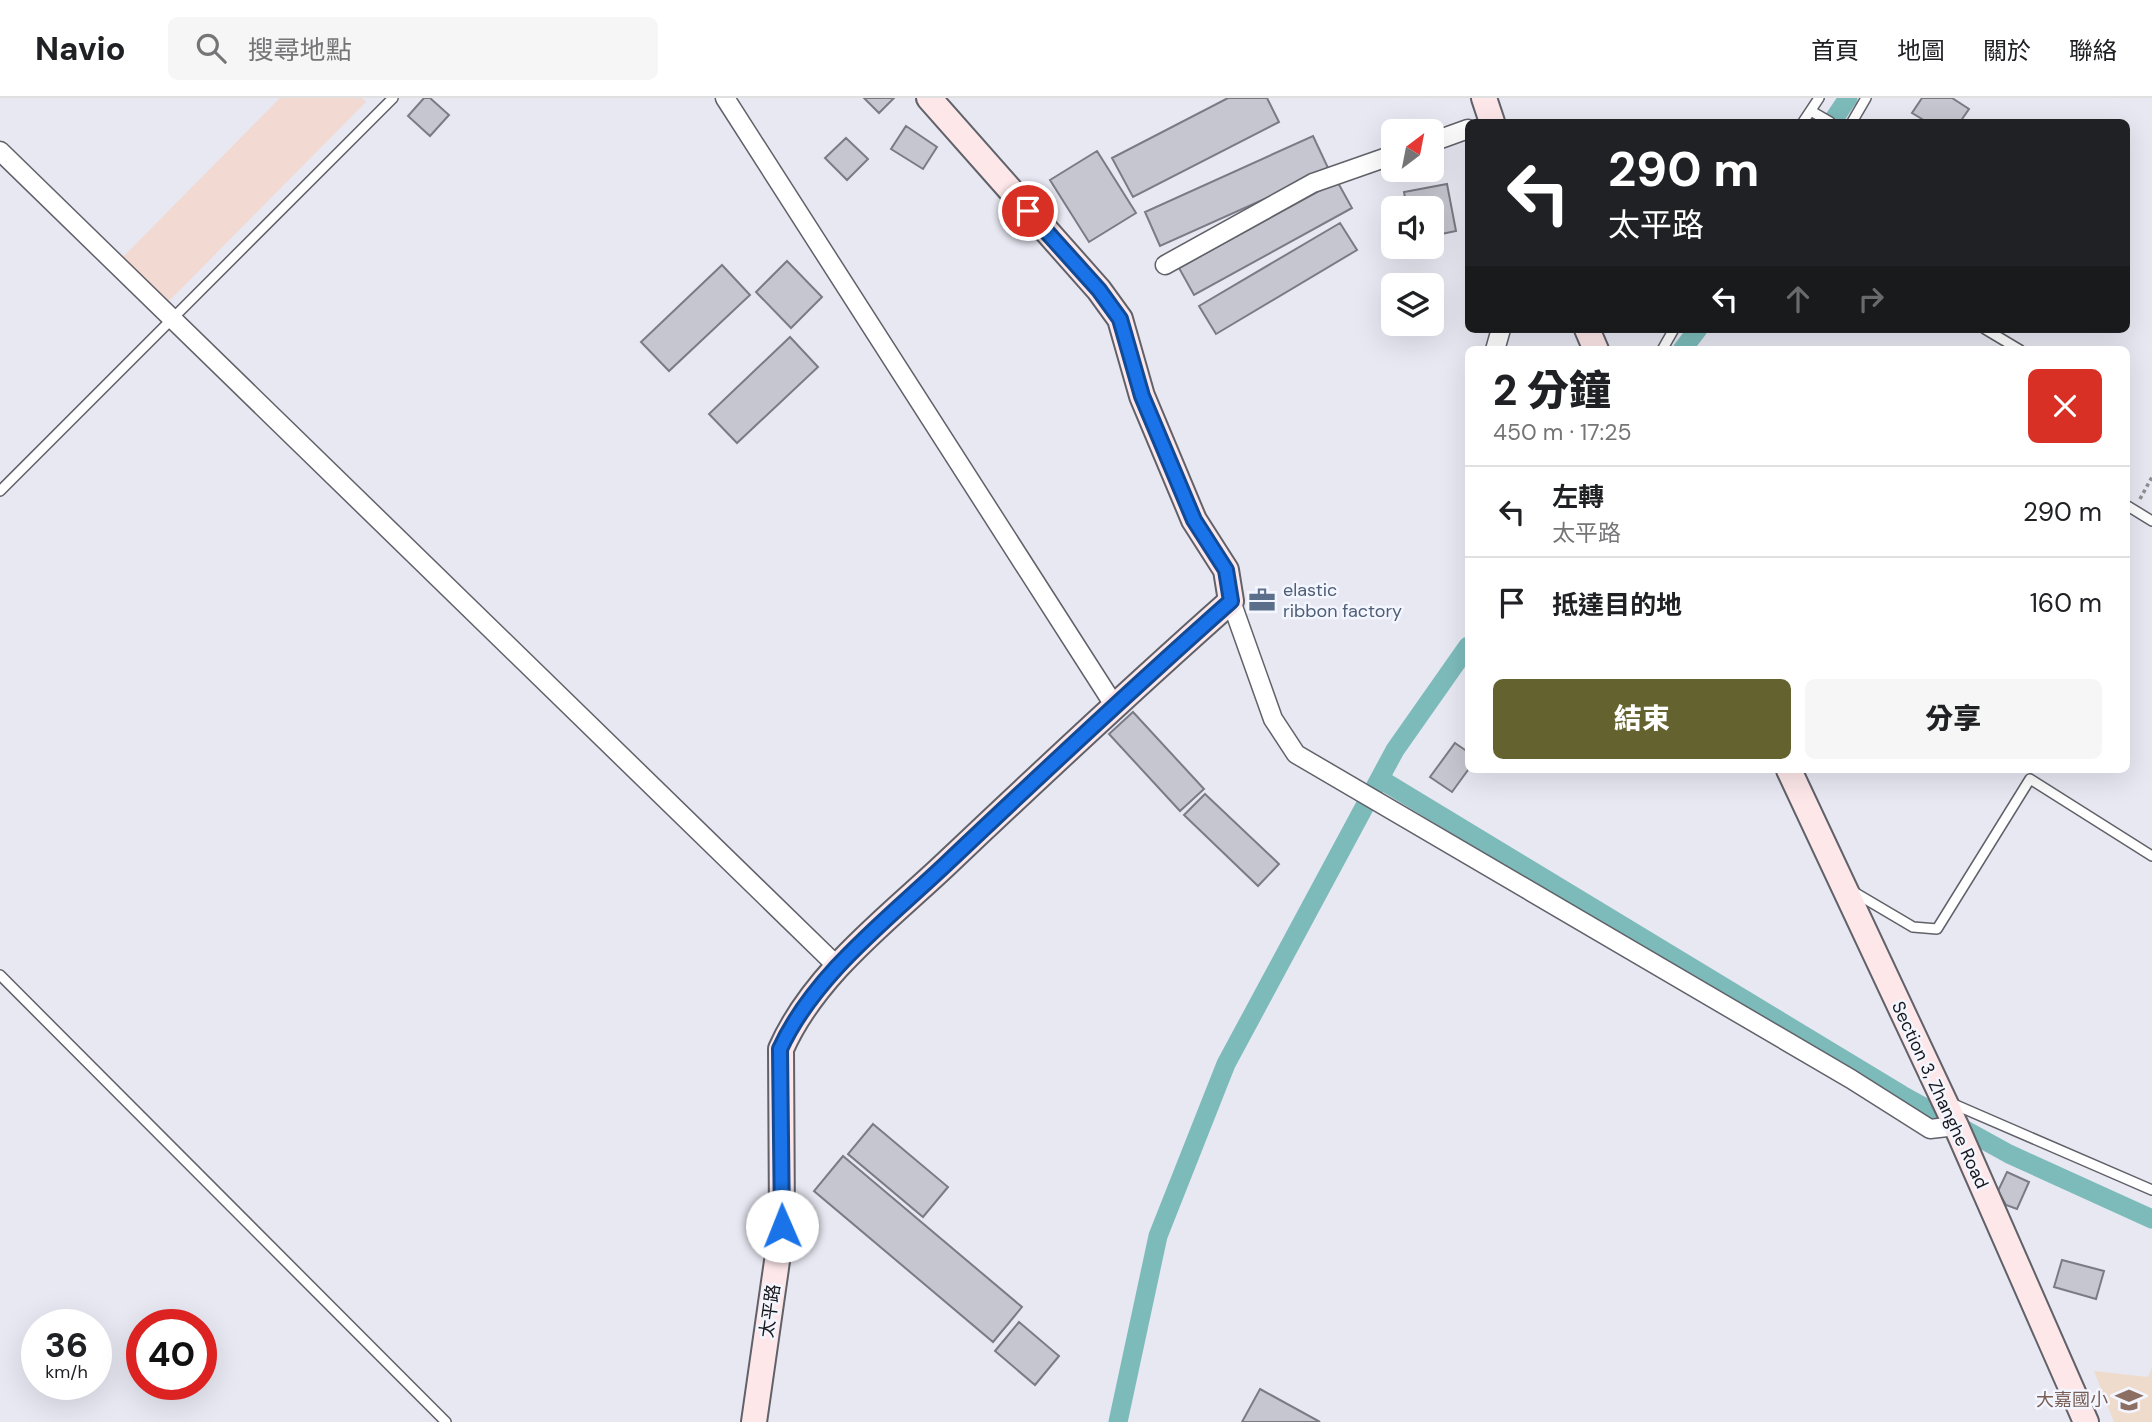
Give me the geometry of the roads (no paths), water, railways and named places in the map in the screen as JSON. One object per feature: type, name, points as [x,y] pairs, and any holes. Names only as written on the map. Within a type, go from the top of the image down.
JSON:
[{"type":"street","points":[[725,98],[1114,705]]},
{"type":"street","points":[[929,98],[1099,290],[1120,319],[1142,396],[1194,520],[1226,570],[1231,601],[1273,719],[1296,754],[1851,1079],[1930,1129],[1956,1126]]},
{"type":"street","points":[[1444,137],[1465,127]]},
{"type":"street","points":[[0,151],[838,967]]},
{"type":"street","points":[[1165,265],[1313,183],[1381,159]]},
{"type":"street","name":"太平路","points":[[754,1422],[782,1226],[780,1049],[790,1029],[838,967],[1114,705],[1231,601]]},
{"type":"street","name":"Section 3, Zhanghe Road","points":[[1790,773],[1956,1126],[2086,1422]]},
{"type":"lane","points":[[0,491],[393,98]]},
{"type":"lane","points":[[1805,119],[1819,98]]},
{"type":"lane","points":[[1854,119],[1866,98]]},
{"type":"lane","points":[[1811,111],[1825,119]]},
{"type":"lane","points":[[1992,333],[2013,346]]},
{"type":"lane","points":[[2130,507],[2152,521]]},
{"type":"lane","points":[[1843,886],[1913,927],[1937,929],[2030,779],[2152,856]]},
{"type":"lane","points":[[0,975],[446,1422]]},
{"type":"lane","points":[[1942,1098],[2152,1190]]},
{"type":"waterway","points":[[1834,119],[1848,98]]},
{"type":"waterway","points":[[1685,346],[1695,333]]},
{"type":"waterway","points":[[1118,1422],[1158,1236],[1226,1064],[1395,750],[1465,650]]},
{"type":"waterway","points":[[1380,779],[1902,1095],[2009,1154],[2152,1219]]},
{"type":"place","name":"elastic ribbon factory","points":[[1262,600]]},
{"type":"place","name":"大嘉國小","points":[[2129,1400]]}]
